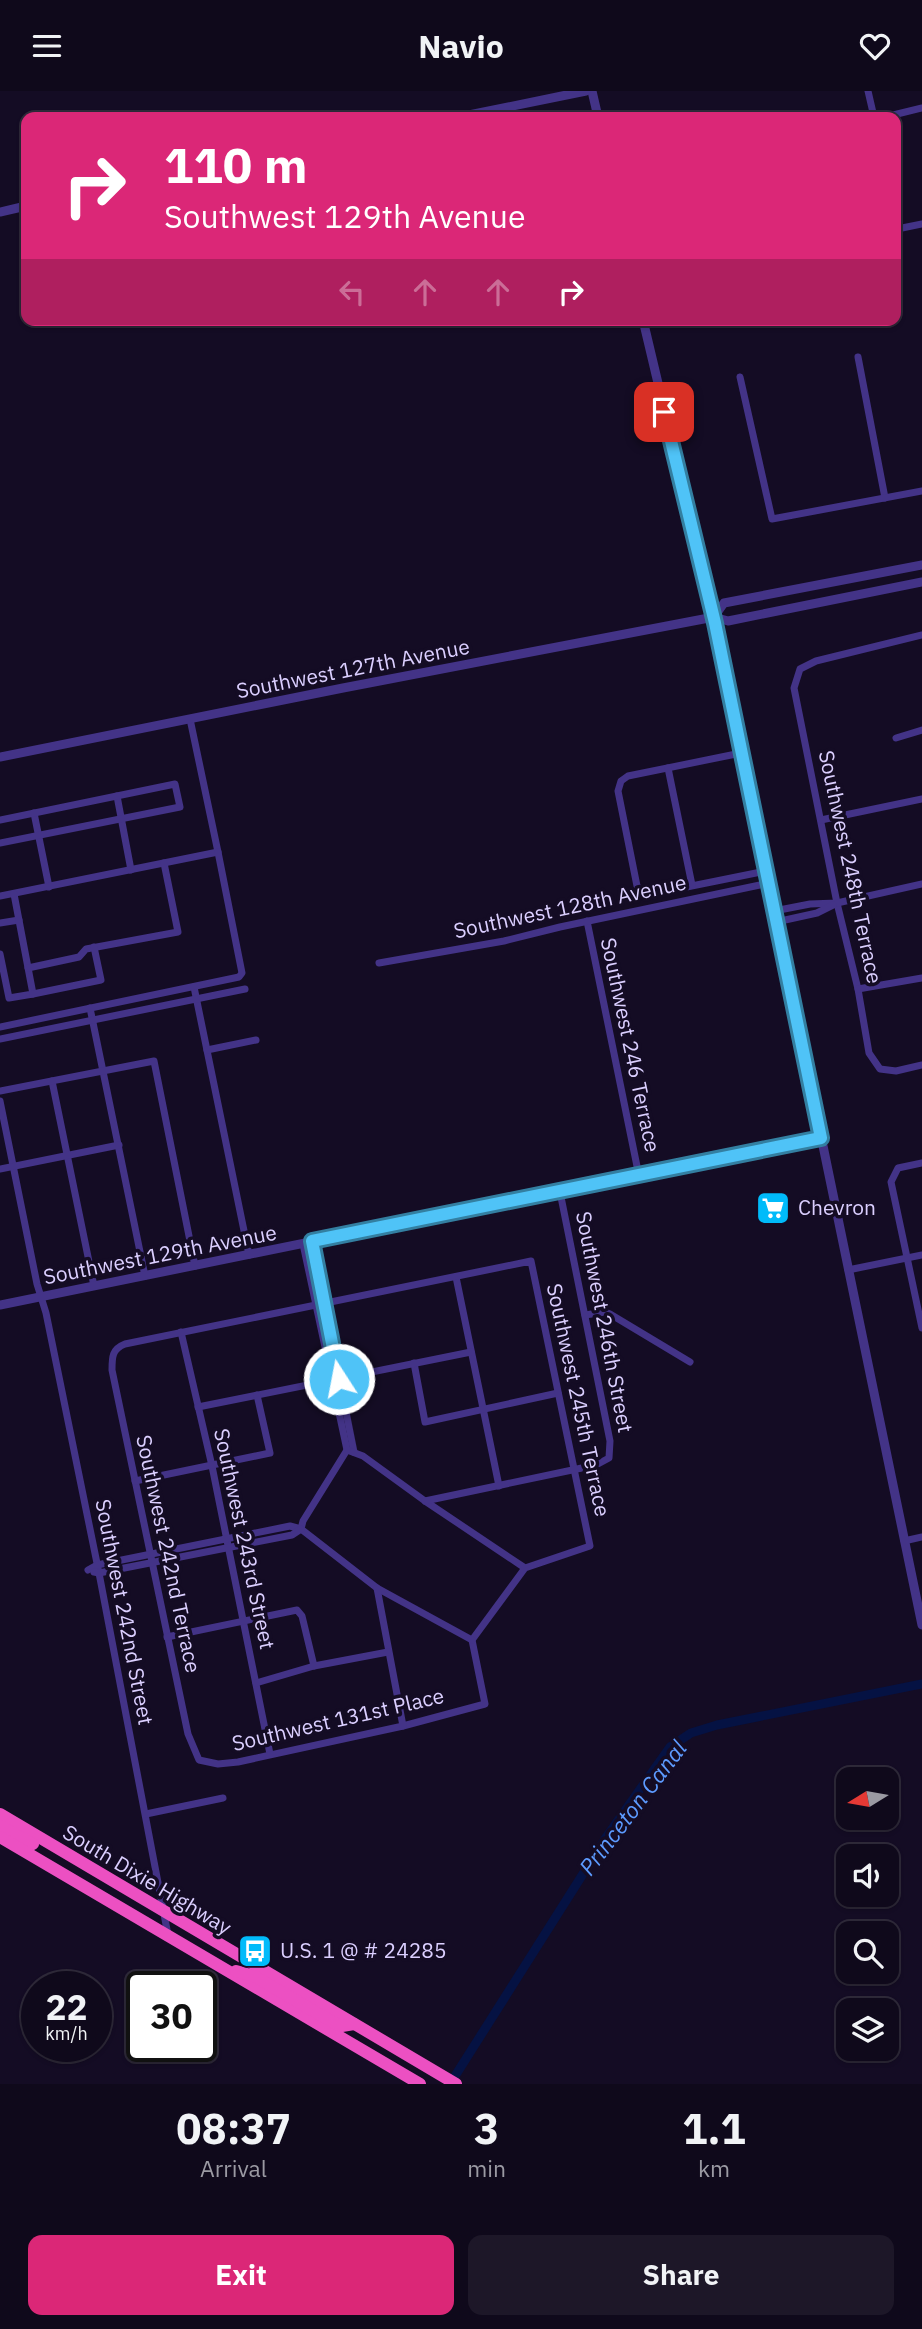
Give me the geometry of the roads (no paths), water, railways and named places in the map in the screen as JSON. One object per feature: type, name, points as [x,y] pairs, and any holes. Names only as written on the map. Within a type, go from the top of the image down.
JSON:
[{"type":"highway","name":"South Dixie Highway","points":[[0,1814],[456,2084]]},
{"type":"highway","points":[[0,1826],[70,1865],[91,1868]]},
{"type":"highway","name":"South Dixie Highway","points":[[0,1837],[420,2084]]},
{"type":"highway","points":[[222,1967],[254,1976],[336,2024],[354,2024]]},
{"type":"street","points":[[483,112],[586,91]]},
{"type":"street","points":[[592,91],[597,112]]},
{"type":"street","points":[[868,91],[873,112]]},
{"type":"street","points":[[901,113],[922,108]]},
{"type":"street","points":[[0,212],[21,208]]},
{"type":"street","points":[[902,228],[922,224]]},
{"type":"street","points":[[644,326],[713,617],[922,1625]]},
{"type":"street","points":[[858,357],[885,498]]},
{"type":"street","points":[[740,377],[772,519],[922,491]]},
{"type":"street","name":"Southwest 127th Avenue","points":[[713,617],[724,603],[922,565]]},
{"type":"street","name":"Southwest 127th Avenue","points":[[0,757],[713,617],[728,621],[922,582]]},
{"type":"street","name":"Southwest 248th Terrace","points":[[922,635],[816,661],[800,669],[794,688],[837,903],[858,989],[869,1053],[880,1069],[896,1070],[922,1065]]},
{"type":"street","points":[[0,1027],[239,978],[242,972],[190,719]]},
{"type":"street","points":[[897,738],[922,730]]},
{"type":"street","points":[[741,753],[628,776],[619,783],[618,792],[637,886],[642,893],[652,894],[766,871]]},
{"type":"street","points":[[668,768],[692,885]]},
{"type":"street","points":[[0,820],[175,784],[180,807],[0,843]]},
{"type":"street","points":[[117,796],[131,870]]},
{"type":"street","points":[[821,820],[922,799]]},
{"type":"street","points":[[34,813],[49,887]]},
{"type":"street","points":[[0,896],[218,852]]},
{"type":"street","points":[[28,968],[79,957],[86,949],[94,947],[178,932],[164,863]]},
{"type":"street","name":"Southwest 128th Avenue","points":[[379,963],[504,941],[769,883]]},
{"type":"street","points":[[774,911],[810,904],[837,903],[922,884]]},
{"type":"street","points":[[14,894],[33,994]]},
{"type":"street","points":[[776,922],[817,913],[837,903]]},
{"type":"street","points":[[0,923],[19,920]]},
{"type":"street","name":"Southwest 246 Terrace","points":[[587,921],[639,1176]]},
{"type":"street","points":[[0,954],[9,998],[101,980],[94,947]]},
{"type":"street","points":[[858,989],[922,978]]},
{"type":"street","points":[[194,987],[248,1255]]},
{"type":"street","points":[[0,1039],[245,989]]},
{"type":"street","points":[[90,1008],[145,1276]]},
{"type":"street","points":[[207,1050],[256,1040]]},
{"type":"street","points":[[0,1091],[153,1061],[195,1266]]},
{"type":"street","points":[[52,1081],[94,1286]]},
{"type":"street","name":"Southwest 242nd Street","points":[[0,1101],[98,1569],[168,1935]]},
{"type":"street","name":"Southwest 129th Avenue","points":[[0,1305],[821,1138]]},
{"type":"street","points":[[0,1169],[119,1145]]},
{"type":"street","points":[[922,1163],[898,1168],[891,1182],[922,1328]]},
{"type":"street","name":"Southwest 246th Street","points":[[560,1192],[610,1441],[609,1458],[601,1464],[574,1470]]},
{"type":"street","points":[[302,1529],[377,1588],[472,1640],[525,1569],[351,1451],[307,1243]]},
{"type":"street","points":[[848,1270],[922,1255]]},
{"type":"street","name":"Southwest 245th Terrace","points":[[456,1276],[531,1261],[590,1546],[525,1569]]},
{"type":"street","points":[[181,1332],[456,1276],[499,1486]]},
{"type":"street","points":[[585,1315],[605,1312],[610,1314],[690,1361]]},
{"type":"street","name":"Southwest 242nd Terrace","points":[[181,1332],[125,1344],[115,1349],[112,1370],[188,1734],[199,1760]]},
{"type":"street","name":"Southwest 243rd Street","points":[[181,1332],[212,1466],[270,1754]]},
{"type":"street","points":[[198,1407],[471,1352]]},
{"type":"street","points":[[414,1363],[425,1422],[558,1393]]},
{"type":"street","points":[[135,1481],[270,1453],[257,1395]]},
{"type":"street","points":[[302,1529],[303,1521],[351,1451]]},
{"type":"street","points":[[425,1501],[574,1470]]},
{"type":"street","points":[[98,1569],[151,1553],[292,1535],[302,1529]]},
{"type":"street","points":[[904,1541],[922,1537]]},
{"type":"street","points":[[98,1569],[152,1562],[227,1543]]},
{"type":"street","points":[[377,1588],[403,1726]]},
{"type":"street","points":[[167,1637],[289,1611],[300,1612],[314,1667]]},
{"type":"street","name":"Southwest 131st Place","points":[[199,1760],[228,1763],[403,1726],[485,1704],[472,1640]]},
{"type":"street","points":[[256,1683],[314,1667],[388,1652]]},
{"type":"street","points":[[146,1814],[223,1798]]},
{"type":"waterway","name":"Princeton Canal","points":[[450,2084],[607,1836],[670,1747],[691,1733],[717,1725],[922,1684]]},
{"type":"place","name":"Chevron","points":[[773,1208]]},
{"type":"place","name":"U.S. 1 @ # 24285","points":[[255,1951]]}]
